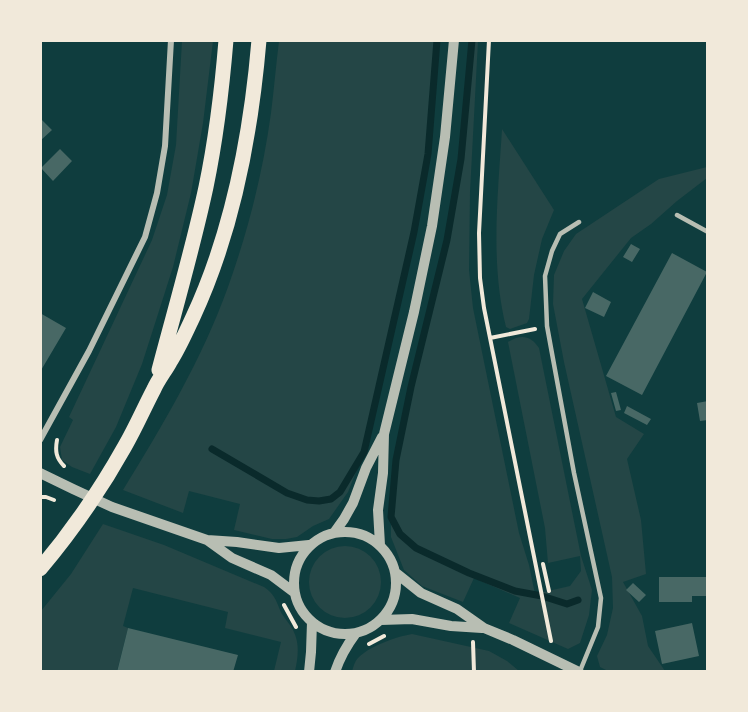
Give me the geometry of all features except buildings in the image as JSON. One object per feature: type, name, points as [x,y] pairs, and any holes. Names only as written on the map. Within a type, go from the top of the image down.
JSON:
[{"type":"main road","points":[[154,387],[206,184],[222,88],[226,40]]},
{"type":"main road","points":[[40,569],[85,510],[126,444],[193,316],[231,213],[251,114],[259,40]]},
{"type":"street","points":[[40,440],[89,351],[145,237],[157,193],[165,147],[171,40]]},
{"type":"street","points":[[380,545],[378,510],[383,473],[384,434],[417,301],[432,226],[445,137],[454,40]]},
{"type":"street","points":[[334,533],[353,503],[366,468],[384,434]]},
{"type":"street","points":[[40,473],[112,507],[207,540],[279,548],[309,545]]},
{"type":"street","points":[[341,531],[358,532],[380,545],[386,550],[394,565],[397,581],[395,598],[381,620],[361,633],[344,635],[327,631],[312,622],[301,609],[294,593],[294,576],[299,559],[309,545],[324,536],[341,531]]},
{"type":"street","points":[[207,540],[232,558],[271,575],[294,593]]},
{"type":"street","points":[[396,573],[421,593],[457,609],[484,628],[579,672]]},
{"type":"street","points":[[381,620],[412,619],[451,626],[484,628]]},
{"type":"street","points":[[309,672],[312,622]]},
{"type":"street","points":[[334,672],[346,646],[356,633]]},
{"type":"lane","points":[[677,215],[708,232]]},
{"type":"lane","points":[[579,222],[560,234],[552,251],[545,276],[547,326],[574,473],[601,598],[598,627],[579,672]]},
{"type":"path","points":[[489,40],[479,260],[484,308],[553,649]]},
{"type":"path","points":[[490,338],[547,326]]},
{"type":"path","points":[[543,564],[549,591]]},
{"type":"path","points":[[281,598],[300,633]]},
{"type":"path","points":[[363,646],[389,633]]},
{"type":"path","points":[[473,641],[474,672]]},
{"type":"shaded area","points":[[182,41],[213,41],[203,123],[191,193],[173,267],[142,364],[116,427],[90,474],[62,460],[60,447],[73,420],[69,417],[152,240],[167,195],[176,145]]},
{"type":"shaded area","points":[[279,41],[437,41],[428,154],[414,232],[364,452],[348,492],[329,519],[297,537],[272,539],[234,530],[240,504],[189,491],[183,513],[123,490],[167,417],[194,365],[228,287],[248,223],[264,157]]},
{"type":"shaded area","points":[[472,41],[478,41],[470,192],[469,270],[473,308],[519,533],[535,594],[570,586],[581,571],[580,556],[548,563],[545,528],[508,342],[525,337],[532,340],[539,348],[581,556],[592,590],[589,615],[580,643],[568,649],[509,623],[520,598],[474,578],[463,602],[422,586],[404,570],[391,537],[391,504],[396,460],[411,387],[447,240],[461,159]]},
{"type":"shaded area","points":[[502,129],[554,210],[542,239],[534,275],[529,319],[527,323],[510,329],[506,327],[501,303],[496,228]]},
{"type":"shaded area","points":[[707,167],[707,178],[631,238],[582,299],[616,417],[644,434],[627,459],[641,520],[646,574],[623,582],[642,616],[648,646],[665,671],[608,671],[600,667],[597,656],[607,635],[613,608],[612,577],[564,362],[553,304],[554,275],[564,251],[576,234],[659,179]]},
{"type":"shaded area","points":[[103,524],[164,545],[268,590],[297,640],[295,671],[274,671],[281,642],[225,628],[228,612],[133,588],[123,626],[128,628],[117,671],[41,672],[41,611],[71,574]]},
{"type":"shaded area","points":[[345,546],[365,552],[375,562],[381,582],[375,602],[365,612],[345,618],[325,612],[315,602],[309,582],[315,562],[325,552]]},
{"type":"shaded area","points":[[412,634],[489,651],[519,671],[352,672],[357,659],[369,650]]},
{"type":"waterway","points":[[212,449],[287,493],[307,500],[319,501],[331,499],[340,492],[364,452],[414,232],[428,154],[437,40]]},
{"type":"waterway","points":[[472,40],[461,159],[447,240],[411,387],[396,460],[391,517],[400,534],[416,548],[469,573],[515,591],[567,604],[578,600]]}]
